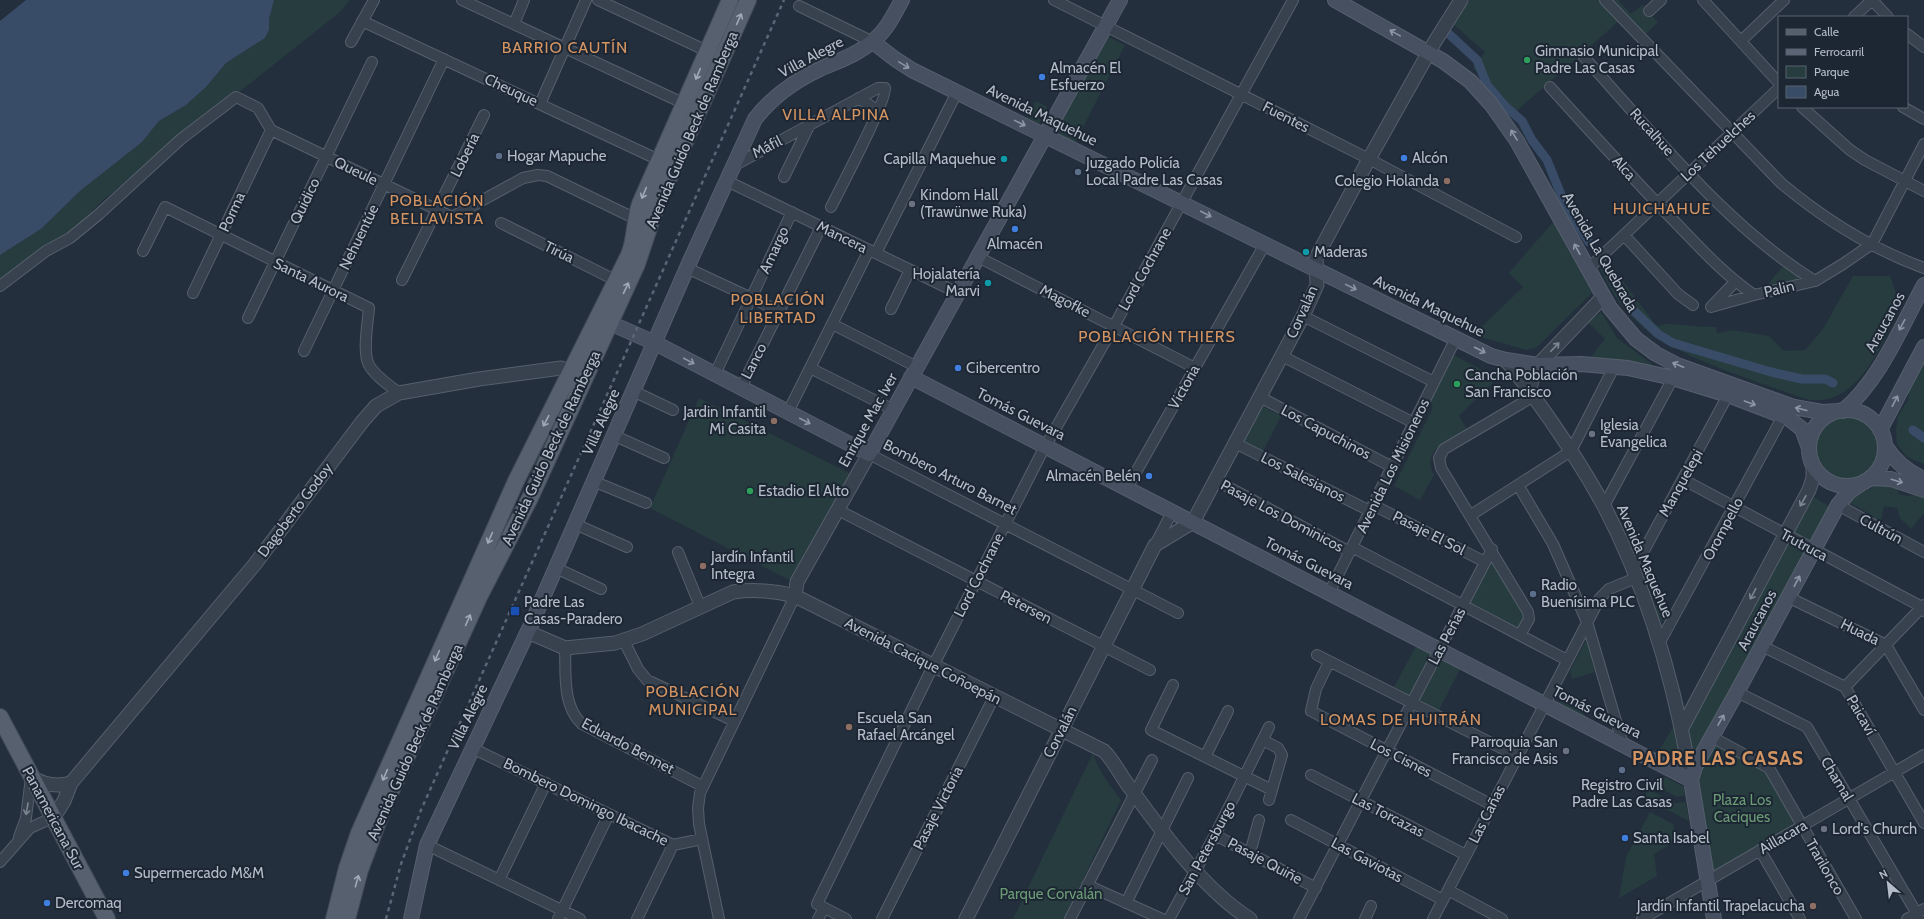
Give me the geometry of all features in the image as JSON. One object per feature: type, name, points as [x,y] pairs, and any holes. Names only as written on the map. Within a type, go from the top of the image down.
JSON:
[{"type":"main road","name":"Avenida Guido Beck de Ramberga","points":[[334,919],[347,868],[359,833],[516,481],[561,392],[566,371],[604,320],[637,264],[656,207],[667,163],[685,104],[730,0]]},
{"type":"main road","name":"Avenida Guido Beck de Ramberga","points":[[347,919],[360,870],[382,811],[479,597],[501,553],[518,526],[588,370],[617,281],[632,249],[636,219],[640,204],[667,163],[748,0]]},
{"type":"main road","name":"Villa Alegre","points":[[411,919],[427,845],[528,632],[687,268],[755,119],[779,94],[798,80],[853,54],[873,42],[884,30],[902,0]]},
{"type":"main road","name":"Enrique Mac Iver","points":[[869,454],[1120,0]]},
{"type":"main road","name":"Avenida La Quebrada","points":[[1335,0],[1429,52],[1470,81],[1501,116],[1517,141],[1603,297],[1626,329],[1646,347],[1666,360],[1794,407],[1822,412],[1841,411]]},
{"type":"main road","name":"Avenida Maquehue","points":[[873,42],[899,62],[956,92],[1182,202],[1491,356],[1506,360]]},
{"type":"main road","name":"Araucanos","points":[[1841,411],[1856,400],[1871,380],[1924,285]]},
{"type":"main road","name":"Bombero Arturo Barnet","points":[[604,320],[655,343],[869,454]]},
{"type":"main road","points":[[1880,430],[1924,347]]},
{"type":"main road","points":[[1506,360],[1538,365],[1581,364],[1614,367],[1673,378],[1728,395],[1783,416],[1798,424],[1802,429],[1809,448],[1813,465],[1824,478],[1835,484],[1848,486],[1866,481],[1891,480],[1924,490]]},
{"type":"main road","name":"Tomás Guevara","points":[[914,372],[1045,446],[1691,780]]},
{"type":"main road","points":[[1809,448],[1812,434],[1818,424],[1828,416],[1841,411],[1852,410],[1864,414],[1874,421],[1880,430],[1885,446],[1893,458],[1904,468],[1924,479]]},
{"type":"main road","points":[[1866,481],[1883,461],[1885,446]]},
{"type":"main road","points":[[516,481],[535,489]]},
{"type":"main road","name":"Araucanos","points":[[1691,780],[1694,767],[1737,692],[1838,506],[1849,492],[1866,481]]},
{"type":"main road","name":"Panamericana Sur","points":[[0,717],[31,777],[54,817],[106,919]]},
{"type":"main road","name":"Avenida Maquehue","points":[[1691,780],[1714,919]]},
{"type":"street","points":[[351,42],[374,0]]},
{"type":"street","points":[[462,0],[685,104]]},
{"type":"street","points":[[514,24],[524,0]]},
{"type":"street","points":[[540,104],[586,0]]},
{"type":"street","points":[[598,0],[708,50]]},
{"type":"street","name":"Fuentes","points":[[1054,0],[1369,159],[1516,237]]},
{"type":"street","name":"Lord Cochrane","points":[[818,919],[821,906],[933,666],[1045,446],[1114,326],[1293,0]]},
{"type":"street","name":"Corvalán","points":[[1193,522],[1303,316],[1317,285],[1316,258],[1429,52],[1461,0]]},
{"type":"street","points":[[1606,0],[1732,132],[1794,194],[1838,225],[1872,244],[1924,268]]},
{"type":"street","points":[[1650,10],[1661,0]]},
{"type":"street","points":[[1703,0],[1778,82]]},
{"type":"street","points":[[1741,41],[1784,0]]},
{"type":"street","points":[[1855,16],[1872,0],[1887,16]]},
{"type":"street","name":"Avenida Maquehue","points":[[799,6],[873,42]]},
{"type":"street","name":"Cheuque","points":[[362,21],[667,163]]},
{"type":"street","points":[[1908,35],[1924,47]]},
{"type":"street","name":"Rucalhue","points":[[1583,56],[1690,173],[1757,239],[1782,259],[1815,281]]},
{"type":"street","name":"Nehuentúe","points":[[304,351],[444,59]]},
{"type":"street","name":"Quidico","points":[[248,318],[372,62]]},
{"type":"street","name":"Alca","points":[[1550,87],[1657,204],[1735,282],[1754,295]]},
{"type":"street","name":"Máfil","points":[[735,165],[878,88],[885,88],[885,94],[878,111]]},
{"type":"street","name":"Los Tehuelches","points":[[1588,269],[1778,89]]},
{"type":"street","points":[[788,412],[832,324],[873,252],[956,92]]},
{"type":"street","points":[[0,286],[46,251],[70,238],[93,220],[181,139],[236,97],[258,108],[271,130]]},
{"type":"street","points":[[831,207],[878,111],[859,98]]},
{"type":"street","points":[[1803,108],[1850,150],[1924,191]]},
{"type":"street","points":[[1905,108],[1924,119]]},
{"type":"street","name":"Lobería","points":[[402,280],[484,115]]},
{"type":"street","points":[[784,177],[808,126]]},
{"type":"street","name":"Queule","points":[[271,130],[452,217],[523,178],[538,175],[547,176],[636,219]]},
{"type":"street","name":"Porma","points":[[194,293],[271,130]]},
{"type":"street","points":[[1872,244],[1924,144]]},
{"type":"street","name":"Mancera","points":[[727,181],[958,293]]},
{"type":"street","name":"Santa Aurora","points":[[143,251],[165,207],[369,308],[366,356],[368,364],[373,371],[399,393]]},
{"type":"street","name":"Amargo","points":[[715,374],[792,212]]},
{"type":"street","name":"Tirúa","points":[[501,223],[617,281]]},
{"type":"street","name":"Lanco","points":[[741,388],[821,227]]},
{"type":"street","points":[[1624,235],[1678,294],[1693,304]]},
{"type":"street","name":"Victoria","points":[[1127,488],[1265,244]]},
{"type":"street","name":"Palin","points":[[1735,282],[1711,307],[1754,295],[1815,281],[1872,244]]},
{"type":"street","name":"Magofke","points":[[978,257],[1195,368]]},
{"type":"street","points":[[687,268],[779,311]]},
{"type":"street","points":[[891,309],[910,270]]},
{"type":"street","points":[[1520,635],[1529,618],[1528,612],[1440,465],[1440,454],[1444,449],[1532,394],[1532,378],[1538,365],[1603,297]]},
{"type":"street","points":[[1303,316],[1434,382]]},
{"type":"street","points":[[832,324],[914,372]]},
{"type":"street","name":"Avenida Los Misioneros","points":[[1329,593],[1456,338]]},
{"type":"street","points":[[1282,356],[1414,423]]},
{"type":"street","name":"Avenida Maquehue","points":[[1506,360],[1532,394],[1571,451],[1604,506],[1634,574],[1660,642],[1682,728],[1691,780]]},
{"type":"street","points":[[1470,515],[1571,451],[1614,367]]},
{"type":"street","points":[[810,368],[894,410]]},
{"type":"street","name":"Dagoberto Godoy","points":[[54,817],[64,801],[71,783],[255,564],[366,416],[382,401],[399,393],[479,379],[566,371],[578,375],[588,370]]},
{"type":"street","points":[[1604,506],[1673,378]]},
{"type":"street","points":[[633,391],[673,410]]},
{"type":"street","name":"Manquelepi","points":[[1634,574],[1728,395]]},
{"type":"street","name":"Los Capuchinos","points":[[1260,397],[1392,467]]},
{"type":"street","name":"Orompello","points":[[1660,642],[1783,416]]},
{"type":"street","points":[[613,436],[664,458]]},
{"type":"street","name":"Los Salesianos","points":[[1235,443],[1372,508]]},
{"type":"street","name":"Enrique Mac Iver","points":[[719,919],[702,839],[698,808],[702,786],[795,596],[797,582],[869,454]]},
{"type":"street","name":"Bombero Arturo Barnet","points":[[869,454],[1178,613]]},
{"type":"street","name":"Araucanos","points":[[1682,728],[1809,490],[1813,478],[1813,465]]},
{"type":"street","name":"Pasaje Los Dominicos","points":[[1215,480],[1463,605],[1568,660]]},
{"type":"street","name":"Trutruca","points":[[1684,480],[1923,608]]},
{"type":"street","points":[[594,481],[646,503]]},
{"type":"street","points":[[1518,485],[1553,544],[1587,622],[1623,745]]},
{"type":"street","name":"Cultrún","points":[[1838,506],[1924,552]]},
{"type":"street","name":"Pasaje El Sol","points":[[1372,508],[1485,562]]},
{"type":"street","name":"Petersen","points":[[838,510],[1150,670]]},
{"type":"street","name":"Corvalán","points":[[966,919],[1172,512]]},
{"type":"street","points":[[1155,545],[1193,522]]},
{"type":"street","points":[[575,524],[628,547]]},
{"type":"street","name":"Las Peñas","points":[[1299,919],[1492,550]]},
{"type":"street","points":[[678,552],[700,606]]},
{"type":"street","points":[[556,568],[601,589]]},
{"type":"street","name":"Las Cañas","points":[[1433,919],[1587,622],[1604,593],[1634,574]]},
{"type":"street","name":"Avenida Cacique Coñoepán","points":[[565,648],[624,640],[642,634],[725,594],[749,590],[778,592],[795,596],[1104,752],[1162,830],[1196,870],[1232,906],[1250,919]]},
{"type":"street","name":"Huada","points":[[1788,597],[1886,645],[1924,710]]},
{"type":"street","points":[[1845,687],[1923,608]]},
{"type":"street","points":[[528,632],[565,648]]},
{"type":"street","points":[[624,640],[638,669],[647,680],[734,721]]},
{"type":"street","name":"Paicaví","points":[[1762,646],[1845,687],[1924,823]]},
{"type":"street","name":"Eduardo Bennet","points":[[565,648],[568,702],[571,710],[578,720],[702,786]]},
{"type":"street","points":[[1317,655],[1517,756]]},
{"type":"street","name":"Los Cisnes","points":[[1329,662],[1316,689],[1311,711],[1492,805]]},
{"type":"street","points":[[1173,685],[1152,730],[1245,776],[1270,795],[1282,755],[1278,748],[1263,740]]},
{"type":"street","name":"Chamal","points":[[1737,692],[1807,727],[1920,914]]},
{"type":"street","name":"Pasaje Victoria","points":[[882,919],[994,697]]},
{"type":"street","points":[[1205,757],[1228,711]]},
{"type":"street","name":"San Petersburgo","points":[[1169,919],[1215,835],[1269,727]]},
{"type":"street","name":"Trarilonco","points":[[1712,737],[1769,768],[1801,826],[1856,919]]},
{"type":"street","name":"Bombero Domingo Ibacache","points":[[472,748],[673,845],[702,839]]},
{"type":"street","name":"Aillacara","points":[[1642,919],[1924,755]]},
{"type":"street","points":[[1070,919],[1152,760]]},
{"type":"street","name":"Las Torcazas","points":[[1312,775],[1466,855]]},
{"type":"street","points":[[18,841],[26,818],[31,777],[48,784],[60,785],[71,783]]},
{"type":"street","points":[[1126,903],[1188,778]]},
{"type":"street","points":[[499,880],[546,783]]},
{"type":"street","points":[[561,915],[609,814]]},
{"type":"street","points":[[0,862],[30,828],[54,817]]},
{"type":"street","points":[[1250,853],[1259,820]]},
{"type":"street","name":"Las Gaviotas","points":[[1292,820],[1443,900]]},
{"type":"street","name":"Pasaje Quiñe","points":[[1215,835],[1316,888]]},
{"type":"street","points":[[427,845],[499,880],[561,915],[580,919]]},
{"type":"street","points":[[637,919],[673,845]]},
{"type":"street","points":[[1760,850],[1800,919]]},
{"type":"street","points":[[1087,885],[1162,919]]},
{"type":"street","points":[[1448,890],[1502,919]]},
{"type":"street","points":[[821,906],[846,919]]},
{"type":"street","points":[[1365,919],[1371,906]]},
{"type":"street","points":[[1907,919],[1920,914]]},
{"type":"green space","points":[[274,0],[350,0],[340,12],[103,200],[67,236],[35,253],[0,280],[0,255],[41,229],[80,191],[142,142],[159,121],[186,105],[206,87],[226,63],[265,38],[269,30],[269,19]]},
{"type":"green space","name":"Gimnasio Municipal Padre Las Casas","points":[[1470,0],[1599,0],[1619,21],[1513,114],[1473,68],[1485,52],[1453,24]]},
{"type":"green space","points":[[1612,0],[1618,0],[1631,14],[1642,5],[1658,22],[1644,36]]},
{"type":"green space","points":[[1108,37],[1125,45],[1074,145],[1056,133]]},
{"type":"green space","points":[[1036,101],[1047,107],[1039,124],[1027,117]]},
{"type":"green space","points":[[1553,222],[1592,293],[1537,347],[1527,350],[1473,335],[1523,287],[1509,273]]},
{"type":"green space","points":[[1609,263],[1656,325],[1660,326],[1669,324],[1716,327],[1717,333],[1733,330],[1769,336],[1784,351],[1805,350],[1823,329],[1853,276],[1890,276],[1901,308],[1875,356],[1865,372],[1853,385],[1839,395],[1823,400],[1805,399],[1691,356],[1650,333],[1629,314],[1611,289],[1600,268]]},
{"type":"green space","points":[[1783,266],[1805,280],[1764,289]]},
{"type":"green space","points":[[1601,312],[1617,338],[1661,371],[1590,358],[1605,339],[1588,322]]},
{"type":"green space","points":[[1452,354],[1497,378],[1459,416],[1468,431],[1435,450],[1430,462],[1434,475],[1420,500],[1394,486],[1433,408],[1429,398]]},
{"type":"green space","points":[[1924,365],[1924,464],[1907,457],[1897,444],[1896,431],[1898,416],[1908,400],[1910,383]]},
{"type":"green space","points":[[573,379],[577,381],[532,473],[529,469],[558,417]]},
{"type":"green space","name":"Estadio El Alto","points":[[699,398],[851,474],[793,582],[650,508]]},
{"type":"green space","points":[[1262,406],[1281,416],[1262,453],[1242,444]]},
{"type":"green space","points":[[1847,414],[1860,416],[1871,424],[1879,435],[1881,448],[1879,461],[1871,472],[1860,480],[1847,482],[1834,480],[1823,472],[1815,461],[1813,448],[1815,435],[1823,424],[1834,416]]},
{"type":"green space","points":[[1874,483],[1899,485],[1898,494],[1908,496],[1920,494],[1924,497],[1924,513],[1911,529],[1900,518],[1897,508],[1884,506],[1881,521],[1849,502],[1863,491],[1871,489]]},
{"type":"green space","points":[[1812,496],[1830,507],[1698,753],[1688,751],[1686,727]]},
{"type":"green space","points":[[1493,560],[1527,616],[1519,631],[1469,605]]},
{"type":"green space","points":[[1652,604],[1670,612],[1666,621],[1659,621]]},
{"type":"green space","points":[[1586,640],[1595,672],[1572,679],[1570,671]]},
{"type":"green space","points":[[1417,644],[1436,653],[1412,701],[1392,691]]},
{"type":"green space","points":[[1440,655],[1461,667],[1437,714],[1416,703]]},
{"type":"green space","points":[[1579,696],[1586,720],[1554,704]]},
{"type":"green space","points":[[1675,724],[1682,759],[1674,763],[1657,754]]},
{"type":"green space","name":"Plaza Los Caciques","points":[[1713,743],[1765,770],[1796,824],[1712,872],[1696,778]]},
{"type":"green space","name":"Parque Corvalán","points":[[1093,753],[1101,772],[1121,800],[1064,919],[1013,919]]},
{"type":"green space","points":[[1665,777],[1684,787],[1685,795],[1677,797],[1659,787]]},
{"type":"green space","points":[[1648,789],[1674,803],[1686,802],[1689,821],[1644,798]]},
{"type":"green space","points":[[1650,812],[1673,824],[1676,841],[1654,854],[1657,876],[1619,898],[1626,857]]},
{"type":"water","points":[[26,0],[274,0],[269,19],[269,30],[265,38],[226,63],[206,87],[186,105],[159,121],[142,142],[80,191],[41,229],[0,255],[0,21]]},
{"type":"waterway","points":[[1449,34],[1477,60],[1487,85],[1503,104],[1522,121],[1532,140],[1547,160],[1566,207],[1589,242]]},
{"type":"waterway","points":[[1605,265],[1631,308],[1658,334],[1673,343],[1771,372],[1802,379],[1825,379],[1833,383]]},
{"type":"waterway","points":[[1913,430],[1924,438]]},
{"type":"railway","points":[[386,919],[401,864],[421,810],[784,0]]},
{"type":"place","name":"Gimnasio Municipal Padre Las Casas","points":[[1527,60]]},
{"type":"place","name":"Almacén El Esfuerzo","points":[[1042,77]]},
{"type":"place","name":"Hogar Mapuche","points":[[499,156]]},
{"type":"place","name":"Alcón","points":[[1404,158]]},
{"type":"place","name":"Capilla Maquehue","points":[[1004,159]]},
{"type":"place","name":"Juzgado Policía Local Padre Las Casas","points":[[1078,172]]},
{"type":"place","name":"Colegio Holanda","points":[[1447,181]]},
{"type":"place","name":"Kindom Hall (Trawünwe Ruka)","points":[[912,204]]},
{"type":"place","name":"Almacén","points":[[1015,229]]},
{"type":"place","name":"Maderas","points":[[1306,252]]},
{"type":"place","name":"Hojalatería Marvi","points":[[988,283]]},
{"type":"place","name":"Cibercentro","points":[[958,368]]},
{"type":"place","name":"Cancha Población San Francisco","points":[[1457,384]]},
{"type":"place","name":"Jardin Infantil Mi Casita","points":[[774,421]]},
{"type":"place","name":"Iglesia Evangelica","points":[[1592,434]]},
{"type":"place","name":"Almacén Belén","points":[[1149,476]]},
{"type":"place","name":"Estadio El Alto","points":[[750,491]]},
{"type":"place","name":"Jardín Infantil Integra","points":[[703,566]]},
{"type":"place","name":"Radio Buenísima PLC","points":[[1533,594]]},
{"type":"place","name":"Padre Las Casas-Paradero","points":[[515,611]]},
{"type":"place","name":"Escuela San Rafael Arcángel","points":[[849,727]]},
{"type":"place","name":"Parroquia San Francisco de Asis","points":[[1566,751]]},
{"type":"place","name":"Registro Civil Padre Las Casas","points":[[1622,770]]},
{"type":"place","name":"Lord's Church","points":[[1824,829]]},
{"type":"place","name":"Santa Isabel","points":[[1625,838]]},
{"type":"place","name":"Supermercado M&M","points":[[126,873]]},
{"type":"place","name":"Dercomaq","points":[[47,903]]},
{"type":"place","name":"Jardín Infantil Trapelacucha","points":[[1813,906]]},
{"type":"district","name":"BARRIO CAUTÍN","points":[[565,47]]},
{"type":"district","name":"VILLA ALPINA","points":[[836,114]]},
{"type":"district","name":"HUICHAHUE","points":[[1662,208]]},
{"type":"district","name":"POBLACIÓN BELLAVISTA","points":[[437,209]]},
{"type":"district","name":"POBLACIÓN LIBERTAD","points":[[778,308]]},
{"type":"district","name":"POBLACIÓN THIERS","points":[[1157,336]]},
{"type":"district","name":"POBLACIÓN MUNICIPAL","points":[[693,700]]},
{"type":"district","name":"LOMAS DE HUITRÁN","points":[[1401,719]]},
{"type":"district","name":"PADRE LAS CASAS","points":[[1718,758]]}]
